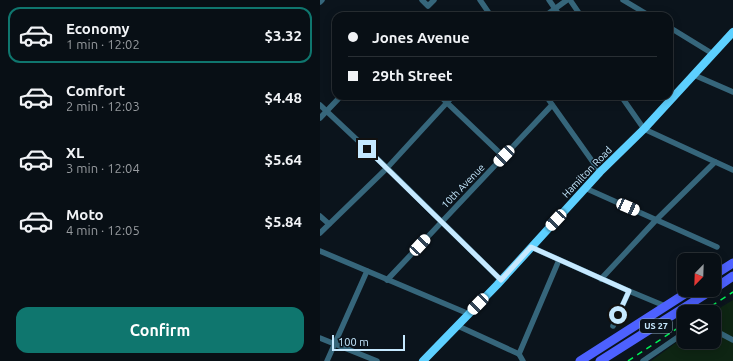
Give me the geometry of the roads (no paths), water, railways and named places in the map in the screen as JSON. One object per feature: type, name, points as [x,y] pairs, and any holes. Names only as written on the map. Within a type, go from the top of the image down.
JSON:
[{"type":"main road","points":[[721,271],[733,263]]},
{"type":"main road","name":"US 27","points":[[721,284],[733,276]]},
{"type":"main road","name":"US 27","points":[[580,361],[680,297]]},
{"type":"main road","name":"US 27","points":[[692,305],[702,297]]},
{"type":"main road","name":"US 27","points":[[600,361],[677,315]]},
{"type":"street","points":[[422,0],[428,6],[434,0]]},
{"type":"street","points":[[480,0],[488,12]]},
{"type":"street","points":[[549,0],[558,12]]},
{"type":"street","points":[[550,12],[566,0]]},
{"type":"street","points":[[570,0],[578,12]]},
{"type":"street","points":[[623,0],[643,12]]},
{"type":"street","points":[[673,30],[713,54]]},
{"type":"street","name":"Hamilton Road","points":[[673,98],[733,32]]},
{"type":"street","points":[[694,75],[733,92]]},
{"type":"street","points":[[320,118],[338,100]]},
{"type":"street","points":[[445,100],[504,156]]},
{"type":"street","points":[[549,100],[600,172]]},
{"type":"street","points":[[624,100],[644,129],[733,170]]},
{"type":"street","name":"Hamilton Road","points":[[423,361],[458,326],[600,172],[644,129],[671,100]]},
{"type":"street","points":[[320,233],[386,168],[447,102]]},
{"type":"street","name":"10th Avenue","points":[[387,280],[552,105]]},
{"type":"street","points":[[320,106],[501,280]]},
{"type":"street","points":[[601,278],[656,220],[715,162]]},
{"type":"street","points":[[585,188],[717,247]]},
{"type":"street","points":[[320,216],[329,224]]},
{"type":"street","points":[[531,247],[665,306]]},
{"type":"street","points":[[320,251],[469,314]]},
{"type":"street","points":[[519,354],[559,260]]},
{"type":"street","points":[[327,361],[367,271]]},
{"type":"street","points":[[613,326],[629,291]]},
{"type":"street","points":[[458,326],[519,354],[523,361]]},
{"type":"street","points":[[721,334],[733,340]]},
{"type":"street","points":[[643,361],[677,337]]},
{"type":"street","points":[[320,338],[377,361]]},
{"type":"railway","points":[[713,305],[733,292]]},
{"type":"railway","points":[[628,361],[677,329]]}]
